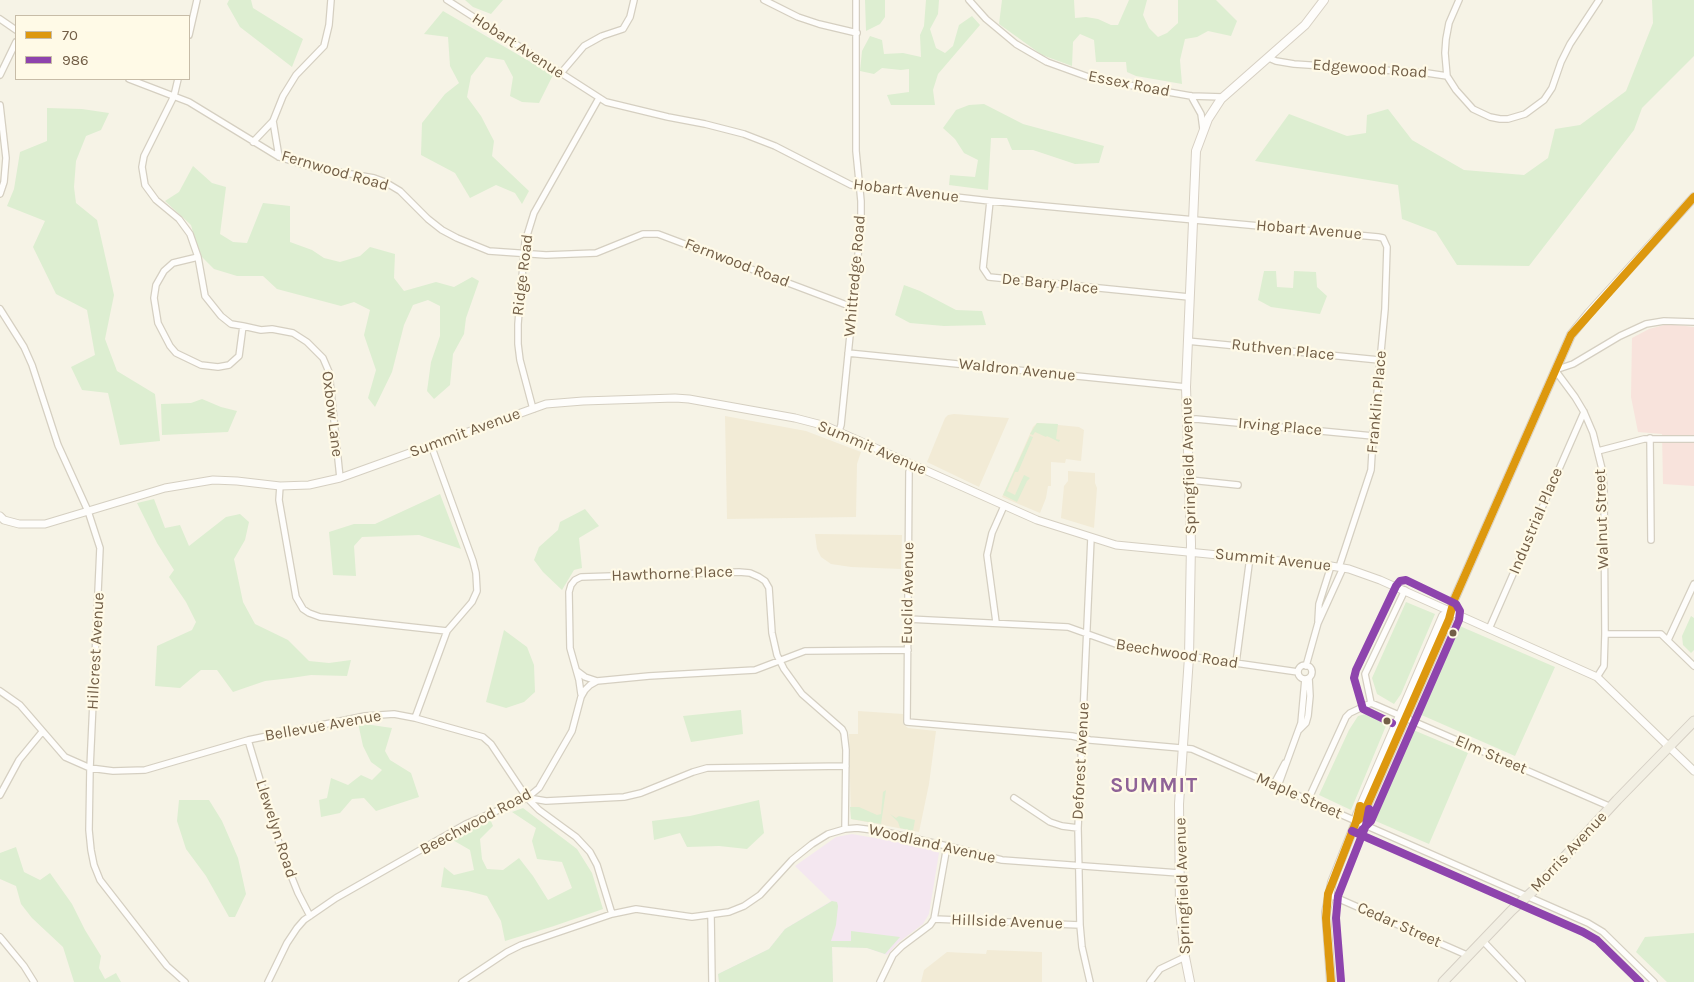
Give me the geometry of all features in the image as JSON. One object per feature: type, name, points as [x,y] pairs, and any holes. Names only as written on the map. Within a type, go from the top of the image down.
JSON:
[{"type":"main road","name":"Springfield Avenue","points":[[1190,982],[1180,911],[1179,873],[1180,804],[1189,656],[1191,552],[1186,387],[1196,151],[1203,129],[1214,109],[1224,97],[1305,25],[1324,0]]},
{"type":"main road","points":[[1331,982],[1326,918],[1328,894],[1337,868],[1356,822],[1362,817],[1443,616],[1450,612],[1555,370],[1572,336],[1588,313],[1694,197]]},
{"type":"main road","name":"Morris Avenue","points":[[1443,982],[1694,721]]},
{"type":"street","points":[[190,31],[197,0]]},
{"type":"street","points":[[254,142],[273,121],[288,86],[296,75],[324,46],[329,25],[331,0]]},
{"type":"street","name":"Hobart Avenue","points":[[447,0],[599,98],[616,105],[744,134],[782,150],[848,184],[859,187],[1378,237]]},
{"type":"street","points":[[561,73],[584,46],[602,36],[623,29],[630,17],[634,0]]},
{"type":"street","points":[[764,0],[798,17],[818,24],[857,33]]},
{"type":"street","name":"Whittredge Road","points":[[839,431],[861,225],[861,201],[856,151],[856,0]]},
{"type":"street","name":"Essex Road","points":[[969,0],[986,19],[1016,44],[1047,62],[1094,79],[1190,96],[1224,97]]},
{"type":"street","points":[[1447,76],[1446,39],[1449,23],[1459,0]]},
{"type":"street","name":"Edgewood Road","points":[[1269,58],[1294,64],[1427,72],[1447,76],[1456,90],[1473,109],[1482,114],[1500,119],[1508,119],[1520,116],[1539,105],[1549,93],[1570,44],[1599,0]]},
{"type":"street","points":[[0,19],[15,29]]},
{"type":"street","points":[[0,75],[15,44]]},
{"type":"street","name":"Fernwood Road","points":[[131,80],[200,108],[279,157],[311,167],[374,178],[385,182],[400,191],[428,219],[457,238],[489,251],[546,255],[596,253],[643,234],[658,234],[852,306]]},
{"type":"street","name":"Oxbow Lane","points":[[178,80],[174,96],[147,148],[142,166],[145,185],[184,225],[190,234],[198,257],[205,296],[221,316],[231,324],[293,333],[314,348],[323,358],[329,372],[340,478]]},
{"type":"street","points":[[1190,96],[1200,114],[1203,129]]},
{"type":"street","name":"Ridge Road","points":[[533,409],[520,360],[518,344],[524,254],[529,228],[534,213],[599,98]]},
{"type":"street","points":[[0,105],[6,158],[0,194]]},
{"type":"street","points":[[273,121],[279,157]]},
{"type":"street","name":"De Bary Place","points":[[990,201],[984,260],[984,268],[989,277],[1189,298]]},
{"type":"street","name":"Franklin Place","points":[[1318,623],[1341,567],[1370,475],[1385,309],[1387,247],[1383,238],[1378,237]]},
{"type":"street","points":[[198,257],[173,263],[164,271],[156,285],[154,298],[158,323],[170,346],[176,353],[201,365],[218,367],[229,365],[239,356],[242,326]]},
{"type":"street","name":"Hillcrest Avenue","points":[[0,309],[32,365],[58,445],[98,538],[101,559],[90,768],[90,850],[100,880],[167,966],[185,982]]},
{"type":"street","points":[[1555,370],[1574,363],[1620,336],[1646,324],[1664,321],[1694,321]]},
{"type":"street","name":"Ruthven Place","points":[[1187,340],[1379,360]]},
{"type":"street","name":"Waldron Avenue","points":[[848,353],[1186,387]]},
{"type":"street","name":"Walnut Street","points":[[1555,370],[1575,397],[1593,433],[1604,487],[1604,666],[1597,678]]},
{"type":"street","name":"Summit Avenue","points":[[0,516],[4,520],[19,524],[45,524],[165,488],[193,482],[213,480],[280,486],[309,485],[340,478],[546,404],[682,398],[800,419],[839,431],[1037,520],[1116,545],[1341,567],[1380,580],[1597,678],[1694,770]]},
{"type":"street","name":"Industrial Place","points":[[1489,629],[1584,412]]},
{"type":"street","name":"Irving Place","points":[[1187,420],[1196,419],[1373,436]]},
{"type":"street","points":[[1650,438],[1651,540]]},
{"type":"street","points":[[1598,451],[1650,438],[1694,439]]},
{"type":"street","points":[[415,718],[447,631],[476,596],[477,583],[473,561],[431,445]]},
{"type":"street","name":"Euclid Avenue","points":[[906,722],[911,465]]},
{"type":"street","points":[[1190,480],[1238,485]]},
{"type":"street","points":[[280,486],[279,500],[296,597],[303,609],[320,616],[447,631]]},
{"type":"street","points":[[996,622],[987,555],[992,533],[1004,506]]},
{"type":"street","name":"Deforest Avenue","points":[[1090,982],[1082,947],[1080,925],[1078,828],[1091,538]]},
{"type":"street","points":[[1236,663],[1250,557]]},
{"type":"street","points":[[1306,666],[1318,623],[1319,604],[1331,566]]},
{"type":"street","name":"Hawthorne Place","points":[[581,697],[577,671],[570,648],[569,592],[575,580],[581,577],[750,573],[765,581],[769,588],[772,632],[777,655],[792,682],[802,694],[842,729],[845,737],[845,829]]},
{"type":"street","points":[[1668,640],[1694,584]]},
{"type":"street","points":[[1305,798],[1346,717],[1371,703],[1365,674],[1404,590]]},
{"type":"street","name":"Beechwood Road","points":[[908,619],[1068,627],[1088,633],[1116,646],[1298,672]]},
{"type":"street","points":[[1605,634],[1661,634],[1694,666]]},
{"type":"street","points":[[577,671],[585,677],[597,681],[685,674],[743,672],[755,670],[796,654],[814,650],[908,650]]},
{"type":"street","points":[[1306,666],[1300,668],[1298,672],[1299,676],[1307,679]]},
{"type":"street","points":[[1276,785],[1278,774],[1287,760],[1299,730],[1307,679],[1311,674],[1311,670],[1306,666]]},
{"type":"street","points":[[581,697],[585,690],[597,681]]},
{"type":"street","name":"Bellevue Avenue","points":[[0,691],[20,705],[65,756],[90,768],[113,771],[145,770],[248,740],[364,716],[394,714],[483,737],[491,744],[527,798],[544,815],[576,837],[590,852],[597,865],[612,914]]},
{"type":"street","name":"Beechwood Road","points":[[268,982],[297,928],[310,916],[336,898],[466,824],[527,798],[539,788],[567,742],[572,731],[581,697]]},
{"type":"street","name":"Elm Street","points":[[1371,703],[1611,807]]},
{"type":"street","name":"Maple Street","points":[[906,722],[1072,736],[1192,749],[1596,927],[1654,982]]},
{"type":"street","points":[[0,794],[19,760],[42,732]]},
{"type":"street","name":"Llewelyn Road","points":[[248,740],[282,853],[298,893],[310,916]]},
{"type":"street","points":[[527,798],[546,801],[624,797],[641,793],[708,768],[846,766]]},
{"type":"street","points":[[1014,798],[1050,822],[1078,828]]},
{"type":"street","name":"Woodland Avenue","points":[[462,982],[507,952],[521,945],[612,914],[636,909],[692,917],[729,912],[744,906],[760,895],[805,848],[828,834],[845,829],[871,830],[1002,860],[1179,873]]},
{"type":"street","points":[[880,982],[893,955],[930,925],[934,918],[947,846]]},
{"type":"street","name":"Cedar Street","points":[[1328,894],[1469,956]]},
{"type":"street","points":[[711,915],[712,982]]},
{"type":"street","name":"Hillside Avenue","points":[[934,918],[1080,925]]},
{"type":"street","points":[[0,937],[24,966],[34,982]]},
{"type":"street","points":[[1484,941],[1522,982]]},
{"type":"street","points":[[1150,982],[1160,969],[1185,957]]},
{"type":"shaded area","points":[[1668,324],[1694,327],[1694,486],[1663,484],[1662,434],[1638,432],[1631,397],[1632,338],[1649,329]]},
{"type":"shaded area","points":[[948,415],[1009,418],[979,487],[927,462],[945,418]]},
{"type":"shaded area","points":[[725,416],[806,431],[861,452],[857,464],[856,517],[727,519]]},
{"type":"shaded area","points":[[1037,423],[1079,427],[1084,430],[1081,461],[1066,459],[1065,463],[1051,462],[1051,486],[1048,486],[1040,513],[1002,497],[1033,427]]},
{"type":"shaded area","points":[[1068,471],[1095,473],[1097,488],[1094,528],[1061,518],[1064,486],[1068,481]]},
{"type":"shaded area","points":[[815,534],[902,535],[901,569],[851,567],[831,564],[821,557],[817,549]]},
{"type":"shaded area","points":[[858,711],[903,714],[903,724],[908,728],[936,731],[929,784],[919,832],[851,819],[849,734],[858,734]]},
{"type":"shaded area","points":[[852,834],[935,849],[939,853],[929,914],[923,924],[899,942],[887,955],[867,948],[832,947],[833,982],[719,982],[718,974],[769,949],[785,929],[831,901],[795,866],[836,837]]},
{"type":"shaded area","points":[[987,950],[1042,952],[1042,982],[921,982],[924,970],[947,952],[986,954]]},
{"type":"green space","points":[[229,0],[251,0],[253,8],[303,39],[292,67],[240,27],[227,4]]},
{"type":"green space","points":[[465,0],[503,0],[491,14],[473,7]]},
{"type":"green space","points":[[865,0],[885,0],[885,17],[880,24],[866,31]]},
{"type":"green space","points":[[926,0],[939,0],[938,14],[930,29],[936,48],[945,53],[953,46],[959,25],[972,16],[980,25],[938,74],[933,90],[935,105],[891,105],[887,95],[909,92],[909,69],[882,68],[874,74],[860,71],[862,51],[870,36],[882,40],[884,54],[903,53],[921,57],[920,35],[924,26]]},
{"type":"green space","points":[[1002,0],[1074,0],[1075,18],[1086,17],[1098,19],[1111,25],[1118,25],[1129,0],[1147,0],[1143,15],[1149,28],[1158,37],[1167,33],[1178,23],[1178,0],[1216,0],[1237,21],[1231,36],[1208,31],[1197,37],[1185,39],[1180,60],[1182,84],[1136,76],[1127,72],[1126,62],[1096,62],[1094,40],[1080,34],[1073,42],[1072,66],[1042,55],[999,24]]},
{"type":"green space","points":[[1652,0],[1694,0],[1694,56],[1642,108],[1634,130],[1529,266],[1457,265],[1436,232],[1402,219],[1398,185],[1255,161],[1289,114],[1347,136],[1366,133],[1367,115],[1388,109],[1412,140],[1464,170],[1524,175],[1548,158],[1555,129],[1580,125],[1626,91],[1653,23]]},
{"type":"green space","points":[[443,11],[553,75],[539,103],[522,102],[510,96],[513,77],[504,60],[486,57],[471,76],[467,97],[481,116],[494,141],[492,156],[529,191],[522,204],[515,193],[496,185],[470,198],[455,173],[421,155],[422,123],[445,94],[459,83],[450,66],[448,37],[424,34]]},
{"type":"green space","points":[[984,104],[1023,124],[1104,146],[1099,163],[1075,164],[1033,150],[1012,150],[1007,138],[991,138],[988,190],[949,185],[950,175],[975,177],[978,160],[964,153],[955,139],[943,128],[956,110],[969,105]]},
{"type":"green space","points":[[47,108],[82,109],[109,113],[101,130],[86,136],[76,161],[74,187],[76,203],[97,220],[114,295],[105,339],[117,371],[155,394],[160,441],[120,445],[108,393],[82,390],[71,367],[95,355],[87,310],[56,294],[33,247],[45,221],[7,206],[14,189],[20,152],[47,141]]},
{"type":"green space","points":[[193,166],[212,183],[226,187],[220,234],[233,242],[247,243],[263,203],[290,206],[290,242],[312,250],[324,258],[340,262],[360,256],[370,247],[395,254],[394,278],[404,291],[436,282],[454,287],[472,277],[479,281],[466,318],[464,334],[453,354],[450,385],[434,399],[427,391],[431,362],[440,336],[440,306],[428,300],[413,305],[404,325],[392,372],[375,407],[368,398],[376,370],[364,335],[370,310],[354,302],[341,306],[277,289],[263,276],[237,276],[214,269],[199,254],[191,225],[165,201],[179,192]]},
{"type":"green space","points":[[1264,271],[1276,271],[1277,287],[1293,288],[1294,271],[1316,272],[1317,287],[1327,296],[1320,314],[1271,307],[1258,300]]},
{"type":"green space","points":[[904,285],[920,291],[956,310],[982,311],[986,325],[944,326],[910,323],[895,315]]},
{"type":"green space","points":[[202,399],[237,411],[228,432],[162,435],[161,404],[191,403]]},
{"type":"green space","points":[[1037,423],[1058,424],[1056,439],[1060,440],[1059,442],[1035,432],[1033,435],[1030,434]]},
{"type":"green space","points":[[1030,436],[1033,437],[1018,472],[1015,472],[1007,491],[1015,495],[1024,475],[1030,478],[1017,502],[1003,495]]},
{"type":"green space","points":[[440,494],[461,549],[419,535],[362,537],[354,546],[356,576],[333,575],[329,532],[354,524],[375,524]]},
{"type":"green space","points":[[154,499],[165,528],[180,525],[189,546],[226,517],[240,514],[249,522],[245,540],[234,559],[243,602],[255,624],[288,640],[309,661],[329,663],[351,660],[347,676],[311,675],[265,681],[233,692],[217,670],[201,670],[180,688],[155,686],[157,646],[192,630],[196,622],[186,602],[169,577],[174,570],[157,543],[137,503]]},
{"type":"green space","points":[[585,509],[599,526],[579,538],[582,568],[574,570],[562,590],[543,572],[534,560],[539,547],[558,530],[560,522]]},
{"type":"green space","points":[[1406,602],[1435,614],[1401,694],[1394,704],[1377,694],[1372,678]]},
{"type":"green space","points":[[1691,616],[1694,618],[1694,650],[1691,653],[1683,645],[1682,636]]},
{"type":"green space","points":[[1455,624],[1555,667],[1515,756],[1417,713]]},
{"type":"green space","points":[[504,630],[527,647],[534,665],[535,692],[524,702],[506,708],[486,702]]},
{"type":"green space","points":[[741,710],[743,734],[691,742],[683,716]]},
{"type":"green space","points":[[1370,713],[1388,721],[1351,810],[1319,795],[1349,730],[1358,716]]},
{"type":"green space","points":[[358,723],[392,728],[385,751],[390,760],[411,773],[419,797],[376,811],[364,798],[352,799],[340,813],[321,817],[319,800],[327,798],[331,778],[348,785],[361,775],[372,780],[382,770],[371,762],[363,746]]},
{"type":"green space","points":[[1411,729],[1468,753],[1429,844],[1371,819]]},
{"type":"green space","points":[[886,790],[881,824],[851,819],[850,807],[859,807],[877,815],[881,814],[883,792]]},
{"type":"green space","points":[[179,800],[209,800],[222,821],[238,858],[246,894],[235,917],[229,917],[206,876],[186,849],[177,821]]},
{"type":"green space","points":[[759,800],[764,833],[747,849],[719,846],[687,847],[680,833],[654,840],[652,821],[690,816]]},
{"type":"green space","points":[[523,808],[577,849],[592,873],[603,909],[505,941],[501,921],[487,896],[441,887],[444,867],[454,875],[474,870],[470,850],[451,839],[490,819],[493,826],[480,839],[482,859],[487,869],[503,870],[519,858],[548,900],[572,888],[562,862],[537,859],[532,841],[536,828],[512,812]]},
{"type":"green space","points":[[890,814],[896,818],[899,816],[915,820],[913,831],[900,828],[898,822]]},
{"type":"green space","points":[[16,847],[24,872],[40,880],[50,873],[72,904],[101,956],[99,968],[105,979],[116,973],[121,982],[74,982],[63,947],[32,918],[21,904],[16,886],[0,879],[0,853]]},
{"type":"green space","points":[[832,901],[837,902],[838,906],[836,925],[831,941],[851,941],[851,931],[900,937],[885,954],[867,948],[832,947],[833,982],[719,982],[718,974],[769,949],[785,929]]},
{"type":"green space","points":[[1694,933],[1694,982],[1667,982],[1636,952],[1645,937]]},
{"type":"transit line","name":"70","points":[[1356,822],[1362,817],[1449,619],[1454,600],[1571,335],[1694,197]]},
{"type":"transit line","name":"986","points":[[1362,830],[1371,821],[1459,620],[1460,611],[1456,604],[1406,580],[1400,581],[1396,586],[1356,670],[1354,678],[1363,709],[1392,723]]},
{"type":"transit line","name":"70","points":[[1331,982],[1326,918],[1328,894],[1356,822],[1360,806]]},
{"type":"transit line","name":"986","points":[[1341,981],[1336,918],[1338,896],[1366,825],[1369,809]]},
{"type":"transit line","name":"986","points":[[1352,831],[1583,932],[1597,940],[1640,982]]},
{"type":"district","name":"SUMMIT","points":[[1154,786]]}]
